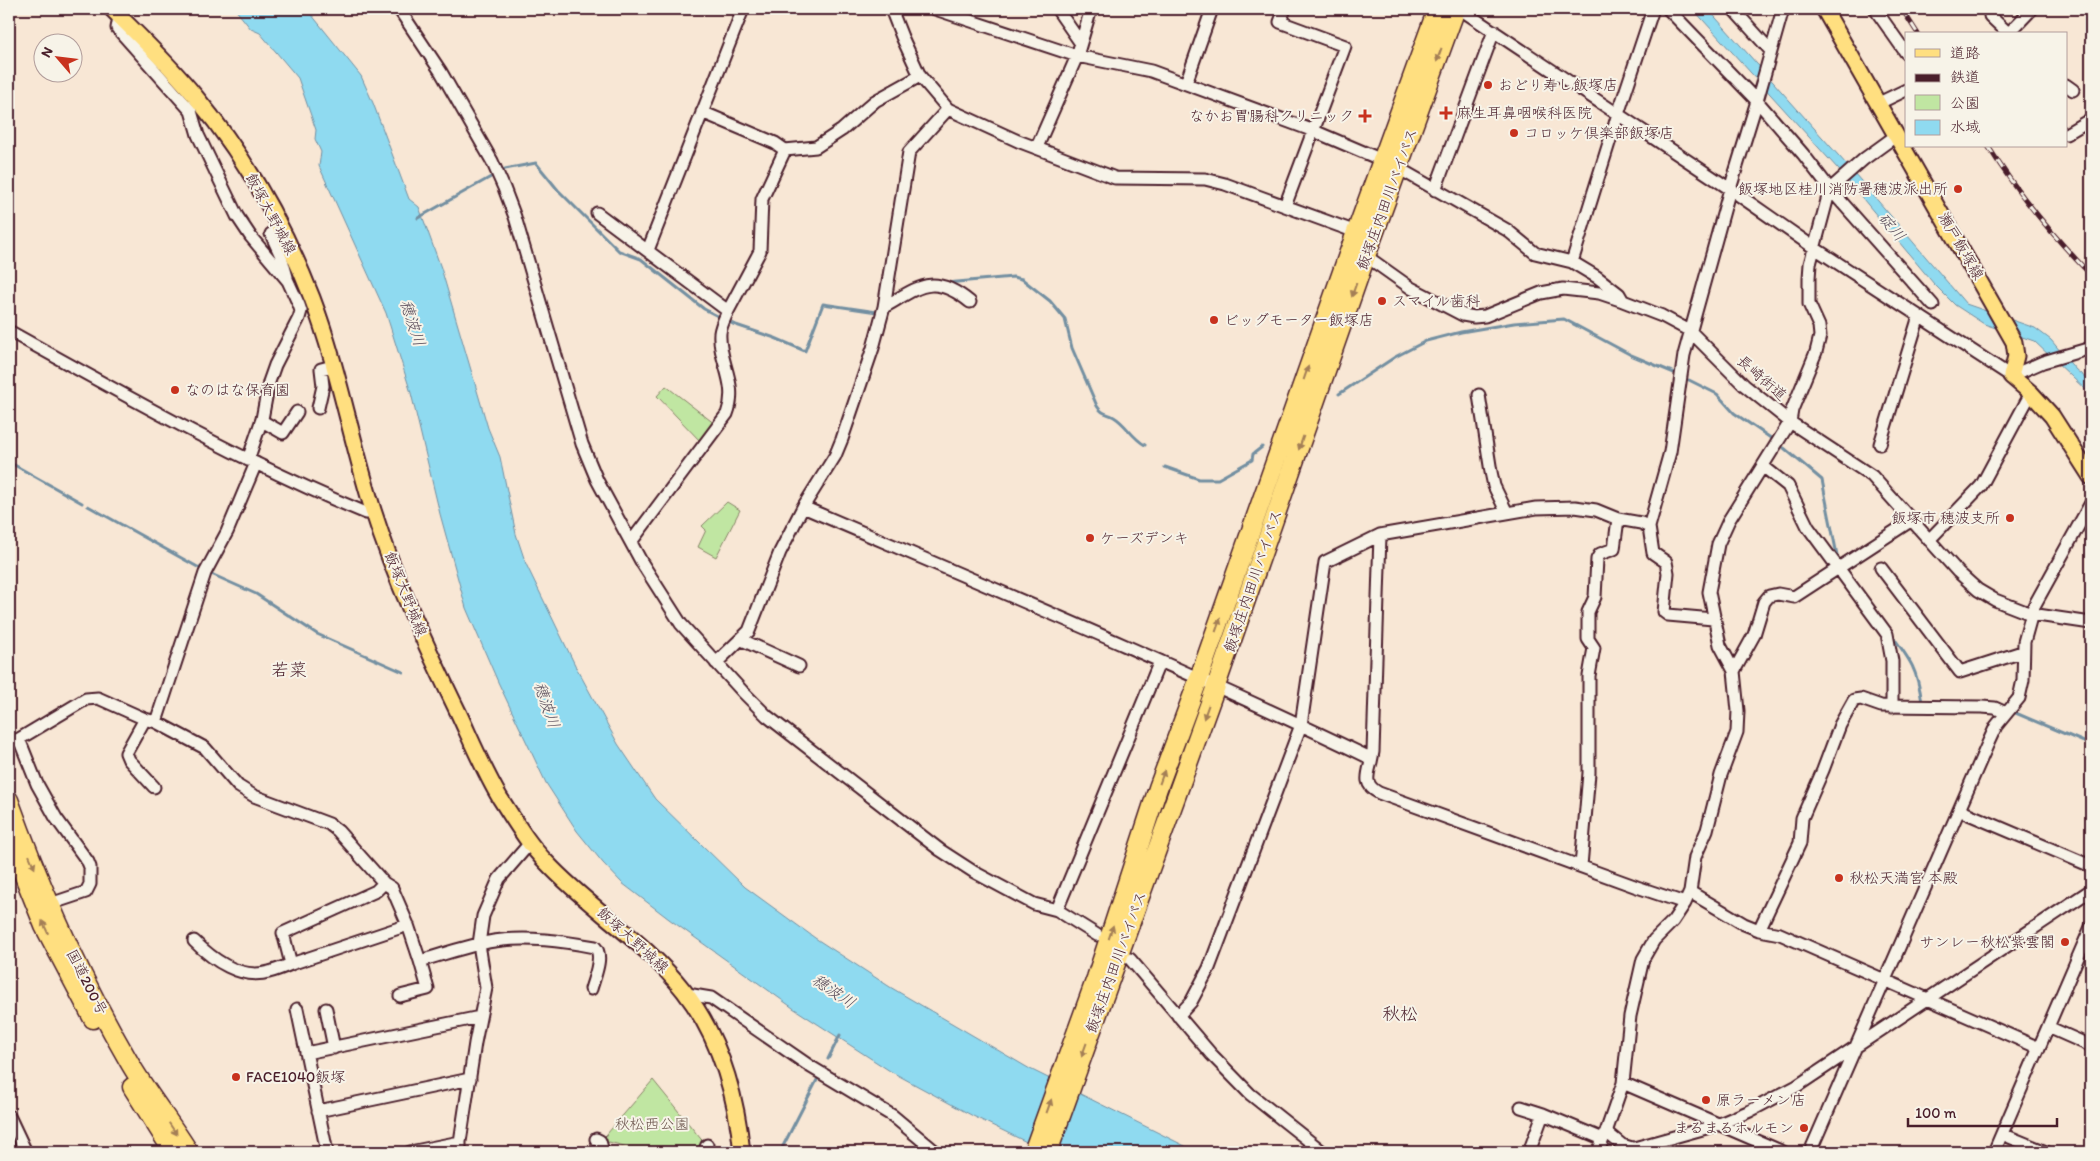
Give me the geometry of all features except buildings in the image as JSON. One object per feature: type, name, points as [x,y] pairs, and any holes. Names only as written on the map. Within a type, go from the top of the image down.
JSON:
[{"type":"highway","name":"飯塚庄内田川バイパス","points":[[1048,1152],[1101,983],[1158,788],[1199,678],[1356,232],[1437,9]]},
{"type":"highway","name":"飯塚庄内田川バイパス","points":[[1033,1152],[1101,983],[1216,686],[1366,256],[1456,9]]},
{"type":"highway","name":"国道200号","points":[[9,800],[29,856],[88,986],[128,1061],[189,1152]]},
{"type":"highway","name":"国道200号","points":[[9,839],[44,926],[76,989],[132,1088],[173,1152]]},
{"type":"main road","name":"瀬戸飯塚線","points":[[1824,9],[1992,300],[2014,342],[2016,356],[2011,376]]},
{"type":"main road","name":"飯塚大野城線","points":[[115,13],[168,64],[196,97],[236,152],[261,191],[281,229],[312,299],[333,366],[374,513],[413,614],[495,789],[530,843],[560,876],[646,949],[687,994],[709,1033],[728,1076],[739,1120],[742,1152]]},
{"type":"main road","points":[[2011,376],[2031,393],[2052,416],[2091,477]]},
{"type":"street","points":[[398,9],[441,72],[495,168],[515,217],[582,444],[597,480],[631,542],[682,624],[767,716],[940,850],[974,872],[1034,904],[1057,910],[1097,935]]},
{"type":"street","points":[[648,250],[743,9]]},
{"type":"street","points":[[891,9],[920,76],[948,109],[974,122],[1115,178],[1205,179],[1356,232],[1366,256],[1411,288],[1463,315],[1474,317],[1486,316],[1541,293],[1563,289],[1599,293],[1623,301]]},
{"type":"street","points":[[935,9],[964,13],[1077,56],[1151,71],[1314,132],[1382,160]]},
{"type":"street","points":[[1057,9],[1080,42]]},
{"type":"street","points":[[1037,147],[1077,56],[1091,9]]},
{"type":"street","points":[[1186,84],[1212,9]]},
{"type":"street","points":[[1285,9],[1280,22],[1345,46],[1285,206]]},
{"type":"street","points":[[1460,9],[1730,189],[1816,249],[2011,376],[2043,362],[2087,349]]},
{"type":"street","points":[[1572,262],[1653,9]]},
{"type":"street","points":[[1668,9],[1758,99],[1933,305]]},
{"type":"street","points":[[1733,9],[1770,54]]},
{"type":"street","points":[[1713,618],[1668,615],[1664,612],[1668,573],[1666,562],[1654,553],[1650,527],[1670,452],[1684,355],[1690,331],[1783,9]]},
{"type":"street","points":[[1875,9],[1905,52]]},
{"type":"street","points":[[1990,9],[1990,16],[2006,32]]},
{"type":"street","points":[[2010,32],[2032,9]]},
{"type":"street","points":[[115,13],[117,28],[191,111],[198,136],[237,216],[251,238],[288,281]]},
{"type":"street","points":[[1435,190],[1494,31]]},
{"type":"street","points":[[702,112],[775,142],[784,150],[816,148],[842,130],[875,101],[920,76]]},
{"type":"street","points":[[1879,103],[1905,90]]},
{"type":"street","points":[[716,663],[742,640],[754,621],[780,552],[803,507],[835,456],[873,348],[884,307],[909,152],[948,109]]},
{"type":"street","points":[[2068,133],[2091,119]]},
{"type":"street","points":[[1598,1152],[1623,1083],[1630,1016],[1643,959],[1654,940],[1672,921],[1688,897],[1695,857],[1707,830],[1721,775],[1737,732],[1738,711],[1734,671],[1723,654],[1713,618],[1709,592],[1718,544],[1729,520],[1764,467],[1790,422],[1792,410],[1816,352],[1820,336],[1819,326],[1809,304],[1810,264],[1816,249],[1831,187],[1864,158],[1897,135]]},
{"type":"street","points":[[631,542],[727,414],[732,403],[720,330],[760,251],[762,199],[784,150]]},
{"type":"street","name":"長崎街道","points":[[1398,168],[1507,230],[1535,252],[1572,262],[1597,277],[1619,294],[1623,301],[1662,316],[1690,331],[1744,385],[1790,422],[1872,476],[1958,572],[1978,590],[1995,600],[2030,614],[2091,623]]},
{"type":"street","points":[[597,213],[728,311]]},
{"type":"street","points":[[154,787],[129,760],[126,753],[151,720],[205,573],[227,532],[252,462],[272,374],[301,311],[271,234],[281,229]]},
{"type":"street","points":[[884,307],[912,289],[923,286],[946,286],[970,302]]},
{"type":"street","points":[[1880,444],[1919,316]]},
{"type":"street","points":[[9,331],[208,441],[305,488],[366,513],[374,513]]},
{"type":"street","points":[[318,408],[323,386],[321,369],[333,366]]},
{"type":"street","points":[[1929,540],[1981,486],[2031,393]]},
{"type":"street","points":[[1479,395],[1494,486],[1507,513]]},
{"type":"street","points":[[262,421],[283,433],[297,412]]},
{"type":"street","points":[[1764,467],[1788,486],[1808,527],[1887,634],[1892,661],[1892,707]]},
{"type":"street","points":[[1810,1152],[1989,741],[2006,713],[2019,698],[2023,680],[2022,652],[2030,614],[2091,503]]},
{"type":"street","points":[[803,507],[1199,678],[1366,756],[1371,762]]},
{"type":"street","points":[[1178,1016],[1190,1002],[1209,968],[1301,725],[1325,562],[1380,535],[1536,508],[1575,507],[1596,510],[1618,519],[1641,523],[1650,527]]},
{"type":"street","points":[[2078,527],[2091,517]]},
{"type":"street","points":[[1581,866],[1589,772],[1589,676],[1594,648],[1588,639],[1588,612],[1595,597],[1596,558],[1600,554],[1614,549],[1618,519]]},
{"type":"street","points":[[1734,671],[1754,634],[1764,602],[1769,596],[1778,594],[1794,597],[1912,520]]},
{"type":"street","points":[[1380,535],[1373,752],[1366,780],[1368,785],[1378,793],[1581,866],[1688,897],[1759,930],[1780,934],[2039,1048]]},
{"type":"street","points":[[1881,568],[1960,672],[2022,652]]},
{"type":"street","points":[[742,640],[799,666]]},
{"type":"street","points":[[1057,910],[1160,661]]},
{"type":"street","points":[[50,904],[86,892],[90,884],[90,867],[56,818],[14,741],[91,698],[104,700],[151,720],[205,748],[238,786],[254,796],[329,824],[384,883],[392,888],[408,925],[428,990],[400,996]]},
{"type":"street","points":[[1759,930],[1800,842],[1802,818],[1840,725],[1854,700],[1861,699],[1881,706],[1892,707],[1995,708],[2006,713]]},
{"type":"street","points":[[1959,810],[2091,866]]},
{"type":"street","points":[[410,1152],[460,1147],[486,988],[479,944],[483,916],[499,879],[530,843]]},
{"type":"street","points":[[291,964],[283,933],[376,891],[384,883]]},
{"type":"street","points":[[1521,1107],[1604,1135],[1628,1150],[1717,1125],[1797,1086],[2091,890]]},
{"type":"street","points":[[194,941],[214,959],[244,972],[268,973],[408,925]]},
{"type":"street","points":[[1994,1152],[2091,930]]},
{"type":"street","points":[[420,961],[479,944],[520,939],[561,941],[595,947],[599,952],[591,989]]},
{"type":"street","points":[[1130,959],[1178,1016],[1250,1094],[1323,1152]]},
{"type":"street","points":[[687,994],[711,998],[811,1067],[893,1116],[936,1152]]},
{"type":"street","points":[[297,1009],[327,1152]]},
{"type":"street","points":[[326,1009],[334,1048]]},
{"type":"street","points":[[306,1054],[480,1017]]},
{"type":"street","points":[[2048,1027],[2091,1046]]},
{"type":"street","points":[[318,1111],[470,1079]]},
{"type":"street","points":[[1623,1083],[1783,1152]]},
{"type":"street","points":[[1529,1152],[1543,1114]]},
{"type":"street","points":[[9,1116],[26,1152]]},
{"type":"street","points":[[2002,1134],[2046,1152]]},
{"type":"street","points":[[596,1139],[600,1141],[603,1152]]},
{"type":"green space","points":[[666,386],[715,424],[701,442],[657,396]]},
{"type":"green space","points":[[727,502],[740,510],[716,557],[698,547],[706,530],[702,526]]},
{"type":"green space","name":"秋松西公園","points":[[653,1080],[705,1144],[702,1152],[647,1152],[609,1142],[603,1146],[601,1141]]},
{"type":"water","name":"穂波川","points":[[235,9],[307,9],[361,76],[409,199],[419,207],[441,268],[488,428],[500,457],[516,534],[526,564],[576,667],[618,744],[655,799],[745,887],[815,938],[890,987],[1030,1069],[1197,1152],[1047,1152],[973,1116],[890,1071],[793,1008],[669,919],[622,883],[603,863],[577,831],[546,783],[498,682],[466,608],[440,514],[411,393],[386,313],[319,166],[321,152],[315,139],[316,130],[298,78],[260,33],[251,29]]},
{"type":"water","name":"碇川","points":[[1693,9],[1708,9],[1855,174],[1966,304],[2035,328],[2051,340],[2076,370],[2091,382],[2091,395],[2034,341],[1984,324],[1955,305],[1934,284],[1838,169]]},
{"type":"waterway","points":[[418,218],[505,169],[536,163],[558,190],[619,251],[641,259],[704,309],[733,324],[775,338],[805,351],[823,304],[877,312]]},
{"type":"waterway","points":[[946,283],[1013,277],[1022,279],[1050,301],[1065,319],[1072,348],[1097,406],[1102,412],[1122,423],[1136,439],[1145,445]]},
{"type":"waterway","points":[[1339,394],[1395,357],[1426,341],[1461,332],[1514,323],[1564,319],[1631,355],[1679,375]]},
{"type":"waterway","points":[[1689,380],[1717,394],[1734,413],[1775,441]]},
{"type":"waterway","points":[[1165,467],[1199,479],[1218,479],[1252,460],[1253,454],[1262,447]]},
{"type":"waterway","points":[[1784,448],[1822,480],[1838,560]]},
{"type":"waterway","points":[[9,462],[82,503]]},
{"type":"waterway","points":[[88,506],[203,570]]},
{"type":"waterway","points":[[209,573],[256,594],[317,634],[403,672]]},
{"type":"waterway","points":[[1891,634],[1904,651],[1912,666],[1918,681],[1922,702],[1924,702]]},
{"type":"waterway","points":[[2011,711],[2091,745]]},
{"type":"waterway","points":[[828,1059],[840,1035]]},
{"type":"waterway","points":[[780,1152],[817,1080]]},
{"type":"waterway","points":[[2086,1152],[2091,1140]]},
{"type":"railway","points":[[1902,9],[1917,32]]},
{"type":"railway","points":[[1989,148],[2036,214],[2091,275]]},
{"type":"place","name":"おどり寿し飯塚店","points":[[1488,85]]},
{"type":"place","name":"麻生耳鼻咽喉科医院","points":[[1446,113]]},
{"type":"place","name":"なかお胃腸科クリニック","points":[[1365,116]]},
{"type":"place","name":"コロッケ倶楽部飯塚店","points":[[1514,133]]},
{"type":"place","name":"飯塚地区桂川消防署穂波派出所","points":[[1958,189]]},
{"type":"place","name":"スマイル歯科","points":[[1382,301]]},
{"type":"place","name":"ビッグモーター飯塚店","points":[[1214,320]]},
{"type":"place","name":"なのはな保育園","points":[[175,390]]},
{"type":"place","name":"飯塚市 穂波支所","points":[[2010,518]]},
{"type":"place","name":"ケーズデンキ","points":[[1090,538]]},
{"type":"place","name":"秋松天満宮 本殿","points":[[1839,878]]},
{"type":"place","name":"サンレー秋松紫雲閣","points":[[2065,942]]},
{"type":"place","name":"FACE1040飯塚","points":[[236,1077]]},
{"type":"place","name":"原ラーメン店","points":[[1706,1100]]},
{"type":"place","name":"まるまるホルモン","points":[[1804,1128]]},
{"type":"district","name":"若菜","points":[[289,670]]},
{"type":"district","name":"秋松","points":[[1400,1014]]}]
